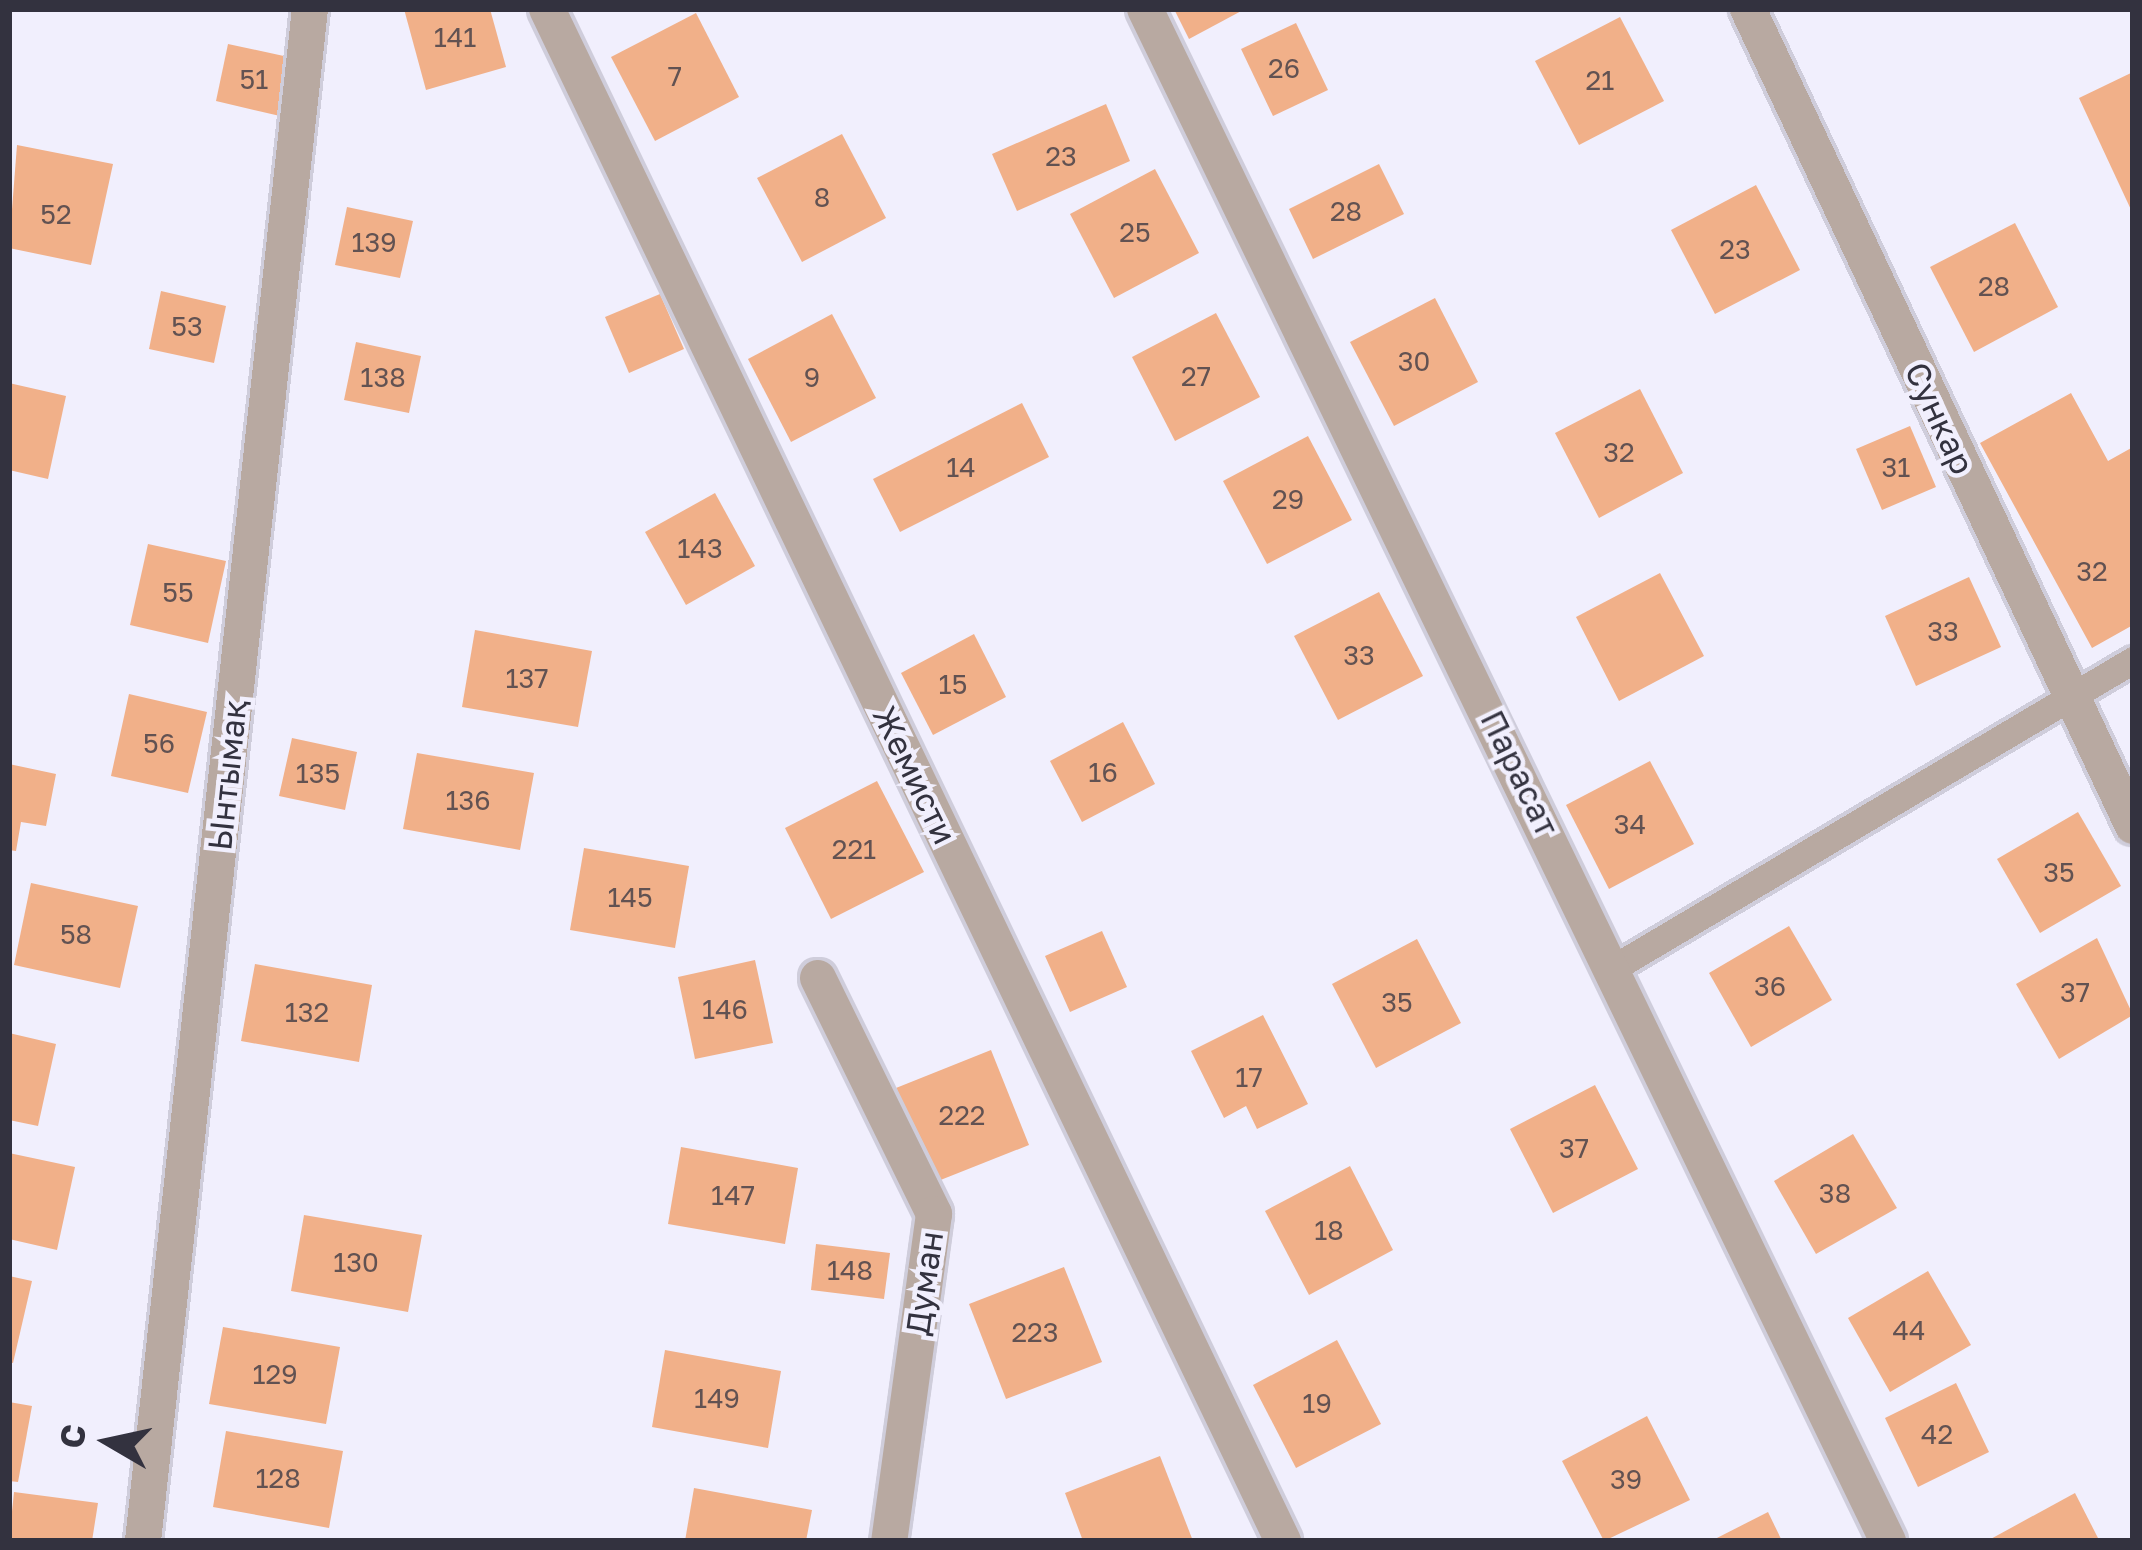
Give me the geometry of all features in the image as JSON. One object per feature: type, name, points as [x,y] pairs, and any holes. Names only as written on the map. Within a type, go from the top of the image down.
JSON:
[{"type":"street","name":"Ынтымақ","points":[[143,1541],[310,9]]},
{"type":"street","name":"Жемисти","points":[[548,9],[1283,1541]]},
{"type":"street","name":"Парасат","points":[[1145,9],[1615,968],[1888,1541]]},
{"type":"street","name":"Сункар","points":[[1748,9],[2133,826]]},
{"type":"street","name":"Думан","points":[[818,978],[934,1214],[889,1541]]},
{"type":"lane","points":[[1615,968],[2133,660]]},
{"type":"building","points":[[404,9],[490,9],[506,67],[426,90]]},
{"type":"building","points":[[1174,9],[1245,9],[1189,39]]},
{"type":"building","points":[[696,13],[739,97],[655,141],[611,57]]},
{"type":"building","points":[[1620,17],[1664,101],[1579,145],[1535,61]]},
{"type":"building","points":[[1296,23],[1328,90],[1273,116],[1241,49]]},
{"type":"building","points":[[228,44],[293,58],[280,116],[216,101]]},
{"type":"building","points":[[2133,72],[2133,214],[2079,98]]},
{"type":"building","points":[[1106,104],[1130,161],[1017,211],[992,154]]},
{"type":"building","points":[[842,134],[886,218],[802,262],[757,178]]},
{"type":"building","points":[[17,145],[113,164],[91,265],[9,248]]},
{"type":"building","points":[[1379,164],[1404,214],[1313,259],[1289,209]]},
{"type":"building","points":[[1155,169],[1199,253],[1114,298],[1070,214]]},
{"type":"building","points":[[1756,185],[1800,270],[1715,314],[1671,230]]},
{"type":"building","points":[[347,207],[413,221],[400,278],[335,265]]},
{"type":"building","points":[[2015,223],[2058,307],[1974,352],[1930,267]]},
{"type":"building","points":[[161,291],[226,306],[214,363],[149,349]]},
{"type":"building","points":[[660,294],[684,349],[629,373],[605,317]]},
{"type":"building","points":[[1435,298],[1478,382],[1394,426],[1350,342]]},
{"type":"building","points":[[1216,313],[1260,397],[1175,441],[1132,357]]},
{"type":"building","points":[[832,314],[876,398],[791,442],[748,359]]},
{"type":"building","points":[[356,342],[421,356],[409,413],[344,400]]},
{"type":"building","points":[[9,383],[66,396],[48,479],[9,470]]},
{"type":"building","points":[[1640,389],[1683,473],[1599,518],[1555,433]]},
{"type":"building","points":[[2071,393],[2108,461],[2133,447],[2133,625],[2092,648],[1980,443]]},
{"type":"building","points":[[1022,403],[1049,457],[900,532],[873,479]]},
{"type":"building","points":[[1910,426],[1936,487],[1882,510],[1856,449]]},
{"type":"building","points":[[1308,436],[1352,520],[1267,564],[1223,481]]},
{"type":"building","points":[[715,493],[755,566],[686,605],[645,532]]},
{"type":"building","points":[[148,544],[226,561],[208,643],[130,625]]},
{"type":"building","points":[[1660,573],[1704,656],[1619,701],[1576,617]]},
{"type":"building","points":[[1969,577],[2001,647],[1916,686],[1885,616]]},
{"type":"building","points":[[1379,592],[1423,676],[1338,720],[1294,636]]},
{"type":"building","points":[[475,630],[592,651],[578,727],[462,707]]},
{"type":"building","points":[[974,634],[1006,697],[933,735],[901,673]]},
{"type":"building","points":[[129,694],[207,712],[188,793],[111,776]]},
{"type":"building","points":[[1123,722],[1155,784],[1082,822],[1050,761]]},
{"type":"building","points":[[292,738],[357,752],[345,810],[279,796]]},
{"type":"building","points":[[417,753],[534,773],[520,850],[403,829]]},
{"type":"building","points":[[1650,761],[1694,844],[1609,889],[1566,805]]},
{"type":"building","points":[[9,764],[56,774],[46,826],[21,822],[16,851],[9,850]]},
{"type":"building","points":[[877,781],[924,872],[831,919],[785,828]]},
{"type":"building","points":[[2078,812],[2121,886],[2040,933],[1997,859]]},
{"type":"building","points":[[584,848],[689,866],[675,948],[570,930]]},
{"type":"building","points":[[31,883],[138,906],[120,988],[14,965]]},
{"type":"building","points":[[1789,926],[1832,1000],[1751,1047],[1709,973]]},
{"type":"building","points":[[1102,931],[1127,987],[1070,1012],[1045,956]]},
{"type":"building","points":[[2097,938],[2133,1015],[2059,1059],[2016,984]]},
{"type":"building","points":[[1417,939],[1461,1023],[1376,1068],[1332,984]]},
{"type":"building","points":[[755,960],[773,1043],[695,1059],[678,977]]},
{"type":"building","points":[[255,964],[372,985],[359,1062],[241,1041]]},
{"type":"building","points":[[1263,1015],[1308,1104],[1257,1129],[1246,1106],[1224,1118],[1191,1051]]},
{"type":"building","points":[[9,1033],[56,1044],[38,1126],[9,1120]]},
{"type":"building","points":[[991,1050],[1029,1145],[933,1183],[896,1088]]},
{"type":"building","points":[[1595,1085],[1638,1169],[1553,1213],[1510,1129]]},
{"type":"building","points":[[1853,1134],[1897,1208],[1816,1254],[1774,1181]]},
{"type":"building","points":[[681,1147],[798,1168],[785,1244],[668,1224]]},
{"type":"building","points":[[9,1153],[75,1167],[57,1250],[9,1239]]},
{"type":"building","points":[[1350,1166],[1393,1250],[1309,1295],[1265,1211]]},
{"type":"building","points":[[304,1215],[422,1235],[408,1312],[291,1291]]},
{"type":"building","points":[[816,1244],[890,1253],[884,1299],[811,1290]]},
{"type":"building","points":[[1064,1267],[1102,1362],[1006,1399],[969,1304]]},
{"type":"building","points":[[1928,1271],[1971,1345],[1890,1392],[1848,1318]]},
{"type":"building","points":[[9,1276],[32,1281],[13,1363],[9,1362]]},
{"type":"building","points":[[223,1327],[340,1347],[326,1424],[209,1404]]},
{"type":"building","points":[[1337,1340],[1381,1424],[1296,1468],[1253,1385]]},
{"type":"building","points":[[665,1350],[781,1371],[768,1448],[652,1427]]},
{"type":"building","points":[[1956,1383],[1989,1452],[1918,1487],[1885,1418]]},
{"type":"building","points":[[9,1402],[32,1406],[18,1482],[9,1481]]},
{"type":"building","points":[[1647,1416],[1690,1500],[1604,1541],[1562,1461]]},
{"type":"building","points":[[226,1431],[343,1451],[329,1528],[213,1507]]},
{"type":"building","points":[[1160,1456],[1193,1541],[1083,1541],[1065,1493]]},
{"type":"building","points":[[694,1488],[812,1510],[806,1541],[685,1541]]},
{"type":"building","points":[[14,1492],[98,1503],[92,1541],[9,1541]]},
{"type":"building","points":[[2075,1493],[2098,1538],[1987,1541]]},
{"type":"building","points":[[1768,1512],[1782,1541],[1711,1541]]}]
